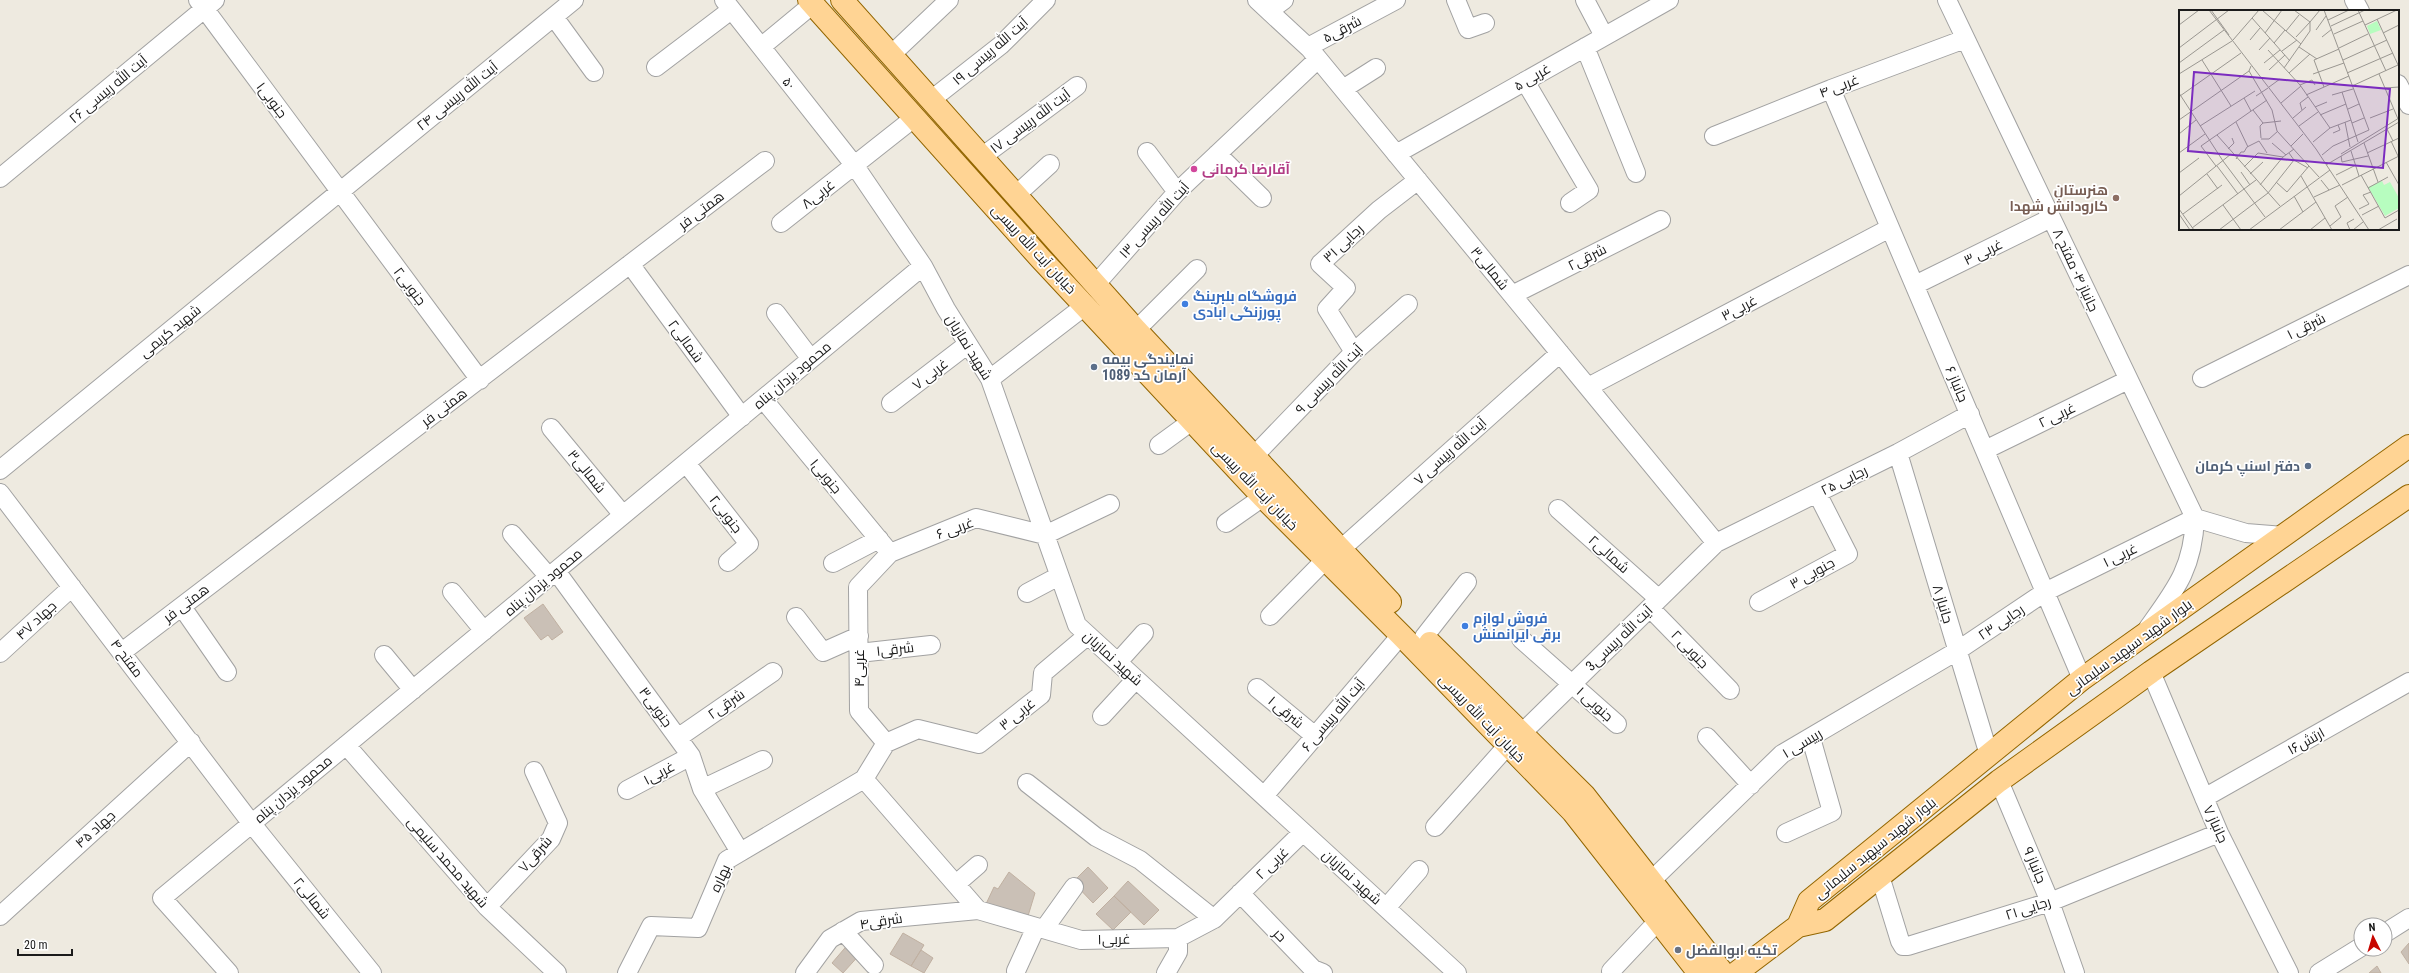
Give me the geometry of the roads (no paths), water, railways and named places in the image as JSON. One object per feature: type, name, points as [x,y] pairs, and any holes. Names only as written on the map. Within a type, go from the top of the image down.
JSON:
[{"type":"main road","name":"خیابان آیت الله رییسی","points":[[842,0],[983,156],[1136,330],[1253,457],[1401,635],[1515,739],[1584,795],[1724,973]]},
{"type":"main road","name":"خیابان آیت الله رییسی","points":[[811,2],[998,210],[1263,497],[1333,554],[1424,637],[1515,739],[1699,973]]},
{"type":"main road","points":[[998,210],[1016,195]]},
{"type":"main road","name":"بلوار شهید سپهبد سلیمانی","points":[[1798,926],[1809,901],[2082,679],[2409,446]]},
{"type":"main road","name":"بلوار شهید سپهبد سلیمانی","points":[[1798,926],[1824,920],[1999,781],[2151,672],[2409,496]]},
{"type":"main road","points":[[1736,973],[1798,926]]},
{"type":"street","name":"آیت الله رییسی ۲۴","points":[[340,192],[574,0]]},
{"type":"street","points":[[892,54],[949,0]]},
{"type":"street","name":"آیت الله رییسی ۱۹","points":[[931,100],[1001,45],[1046,0]]},
{"type":"street","points":[[1263,5],[1284,0]]},
{"type":"street","name":"شرقی۵","points":[[1313,53],[1396,0]]},
{"type":"street","points":[[1456,0],[1468,29],[1485,23]]},
{"type":"street","points":[[1585,0],[1604,36]]},
{"type":"street","name":"غربی ۵","points":[[1396,154],[1669,0]]},
{"type":"street","points":[[2354,0],[2359,10]]},
{"type":"street","name":"جانباز ۴- مفتح ۸","points":[[1950,1],[1965,39],[2195,518]]},
{"type":"street","points":[[761,47],[811,2]]},
{"type":"street","name":"آیت الله رییسی ۲۶","points":[[0,178],[206,3]]},
{"type":"street","name":"جنوبی۱","points":[[206,3],[340,192]]},
{"type":"street","points":[[656,67],[728,5]]},
{"type":"street","name":"۵۰","points":[[728,5],[855,166]]},
{"type":"street","name":"شمالی۳","points":[[1263,5],[1313,53],[1344,89],[1716,543]]},
{"type":"street","points":[[554,17],[594,72]]},
{"type":"street","name":"غربی ۴","points":[[1714,136],[1831,89],[1965,39]]},
{"type":"street","points":[[1585,47],[1636,173]]},
{"type":"street","name":"آیت الله رییسی ۱۳","points":[[1096,284],[1177,192],[1217,154],[1313,53]]},
{"type":"street","points":[[1344,89],[1376,68]]},
{"type":"street","points":[[1525,81],[1589,190],[1570,203]]},
{"type":"street","name":"آیت الله رییسی ۱۷","points":[[983,156],[1077,86]]},
{"type":"street","points":[[2399,86],[2409,105]]},
{"type":"street","name":"جانباز ۶","points":[[1831,89],[2082,679]]},
{"type":"street","name":"غربی۸","points":[[781,223],[914,118]]},
{"type":"street","points":[[1147,152],[1177,192]]},
{"type":"street","points":[[1217,154],[1262,198]]},
{"type":"street","name":"همتی فر","points":[[122,652],[765,161]]},
{"type":"street","points":[[1016,195],[1050,164]]},
{"type":"street","name":"شهید نمازیان","points":[[855,166],[923,266],[990,379],[1077,625],[1457,973]]},
{"type":"street","name":"رجایی ۳۱","points":[[1354,352],[1327,309],[1346,288],[1320,264],[1379,210],[1418,180]]},
{"type":"street","name":"جنوبی۲","points":[[340,192],[480,380]]},
{"type":"street","name":"شهید کریمی","points":[[0,470],[340,192]]},
{"type":"street","name":"غربی ۳","points":[[1915,285],[2051,218]]},
{"type":"street","name":"شرقی۲","points":[[1512,295],[1661,220]]},
{"type":"street","name":"غربی۳","points":[[1588,387],[1890,228]]},
{"type":"street","name":"شمالی۲","points":[[630,264],[742,417]]},
{"type":"street","name":"محمود یزدان پناه","points":[[229,973],[162,898],[923,266]]},
{"type":"street","points":[[1136,330],[1198,269]]},
{"type":"street","name":"شرقی ۱","points":[[2202,378],[2409,275]]},
{"type":"street","name":"آیت الله رییسی ۹","points":[[1253,457],[1354,352],[1408,304]]},
{"type":"street","points":[[990,379],[1086,305]]},
{"type":"street","points":[[776,313],[811,359]]},
{"type":"street","name":"غربی ۷","points":[[891,403],[968,344]]},
{"type":"street","name":"آیت الله رییسی ۷","points":[[1270,616],[1333,554],[1560,353]]},
{"type":"street","name":"غربی ۲","points":[[1985,450],[2128,380]]},
{"type":"street","name":"جنوبی۱","points":[[763,399],[890,553]]},
{"type":"street","name":"رجایی ۲۵","points":[[1716,543],[1898,453],[1970,414]]},
{"type":"street","points":[[1159,445],[1192,420]]},
{"type":"street","name":"شمالی۳","points":[[551,428],[623,515]]},
{"type":"street","name":"جانباز ۸","points":[[1898,453],[1989,755]]},
{"type":"street","name":"جنوبی۲","points":[[686,463],[749,544],[728,562]]},
{"type":"street","name":"مفتح ۴","points":[[0,493],[252,824]]},
{"type":"street","name":"جنوبی ۳","points":[[1759,602],[1848,554],[1817,493]]},
{"type":"street","points":[[1226,523],[1263,497]]},
{"type":"street","points":[[1045,535],[1110,504]]},
{"type":"street","name":"شمالی۲","points":[[1558,509],[1654,603]]},
{"type":"street","name":"غربی ۶","points":[[890,553],[976,518],[1045,535]]},
{"type":"street","points":[[2142,636],[2186,572],[2194,543],[2195,518],[2246,533],[2284,536]]},
{"type":"street","name":"غربی ۱","points":[[2045,592],[2195,518]]},
{"type":"street","name":"جنوبی۳","points":[[512,534],[552,574],[678,737],[691,756],[702,789],[740,852]]},
{"type":"street","points":[[833,563],[878,539]]},
{"type":"street","name":"آیت الله رییسی3","points":[[1436,827],[1515,739],[1716,543]]},
{"type":"street","name":"غربی۴","points":[[886,743],[859,711],[858,587],[890,553]]},
{"type":"street","points":[[1027,593],[1059,576]]},
{"type":"street","points":[[1424,637],[1467,582]]},
{"type":"street","name":"جهاد ۴۷","points":[[0,653],[72,587]]},
{"type":"street","points":[[452,592],[484,631]]},
{"type":"street","name":"رجایی ۲۳","points":[[1957,651],[2045,592]]},
{"type":"street","name":"جنوبی ۲","points":[[1654,603],[1730,690]]},
{"type":"street","points":[[182,607],[227,672]]},
{"type":"street","points":[[796,617],[823,652],[859,644]]},
{"type":"street","points":[[1118,662],[1144,633]]},
{"type":"street","name":"غربی ۳","points":[[886,743],[918,729],[979,744],[1041,695],[1043,673],[1088,635]]},
{"type":"street","name":"آیت الله رییسی ۶","points":[[1264,796],[1401,635]]},
{"type":"street","name":"جنوبی ۱","points":[[1521,639],[1617,724]]},
{"type":"street","name":"شرقی۱","points":[[859,644],[931,645]]},
{"type":"street","name":"رییسی ۱","points":[[1652,880],[1782,754],[1957,651]]},
{"type":"street","points":[[384,655],[413,690]]},
{"type":"street","name":"شرقی۲","points":[[678,737],[773,672]]},
{"type":"street","name":"جانباز ۷","points":[[2151,672],[2219,833],[2289,973]]},
{"type":"street","points":[[1102,716],[1136,679]]},
{"type":"street","name":"ارتش۱۶","points":[[2204,798],[2409,682]]},
{"type":"street","name":"شرقی ۱","points":[[1257,688],[1315,736]]},
{"type":"street","points":[[1707,737],[1751,785]]},
{"type":"street","points":[[1786,833],[1832,812],[1811,738]]},
{"type":"street","name":"جهاد ۴۵","points":[[0,916],[191,742]]},
{"type":"street","points":[[886,743],[864,779],[978,910]]},
{"type":"street","name":"شهید محمد سلیمی","points":[[346,745],[487,907],[546,970]]},
{"type":"street","name":"غربی۱","points":[[627,790],[691,756]]},
{"type":"street","points":[[702,789],[763,760]]},
{"type":"street","name":"شرقی۷","points":[[487,907],[551,839],[558,823],[534,771]]},
{"type":"street","name":"بهاره","points":[[627,973],[651,926],[698,928],[727,860],[864,779]]},
{"type":"street","name":"جانباز ۹","points":[[1999,781],[2050,902],[2073,972]]},
{"type":"street","points":[[1027,783],[1096,837],[1140,860],[1214,919]]},
{"type":"street","name":"شمالی۲","points":[[252,824],[372,973]]},
{"type":"street","name":"غربی ۲","points":[[1240,893],[1303,832]]},
{"type":"street","name":"رجایی ۲۱","points":[[1880,876],[1903,946],[1908,946],[2050,902],[2219,833]]},
{"type":"street","points":[[956,884],[978,865]]},
{"type":"street","points":[[1386,908],[1419,870]]},
{"type":"street","points":[[1016,971],[1040,928],[1074,887]]},
{"type":"street","name":"غربی۱","points":[[978,910],[1081,940],[1178,938],[1214,919],[1240,893]]},
{"type":"street","name":"حر","points":[[1240,893],[1315,972]]},
{"type":"street","name":"شرقی۴","points":[[806,973],[830,939],[861,921],[978,910]]},
{"type":"street","points":[[2393,928],[2409,918]]},
{"type":"street","points":[[1611,971],[1658,921]]},
{"type":"street","points":[[843,931],[874,965]]},
{"type":"street","points":[[1166,973],[1178,952],[1178,938]]},
{"type":"street","points":[[2319,973],[2353,952]]},
{"type":"place","name":"آقارضا کرمانی","points":[[1194,169]]},
{"type":"place","name":"هنرستان کارودانش شهدا","points":[[2116,198]]},
{"type":"place","name":"فروشگاه بلبرینگ پورزنگی ابادی","points":[[1185,304]]},
{"type":"place","name":"نمایندگی بیمه آرمان کد 1089","points":[[1094,367]]},
{"type":"place","name":"دفتر اسنپ کرمان","points":[[2308,466]]},
{"type":"place","name":"فروش لوازم برقی ایرانمنش","points":[[1465,626]]},
{"type":"place","name":"تکیه ابوالفضل","points":[[1678,950]]}]
